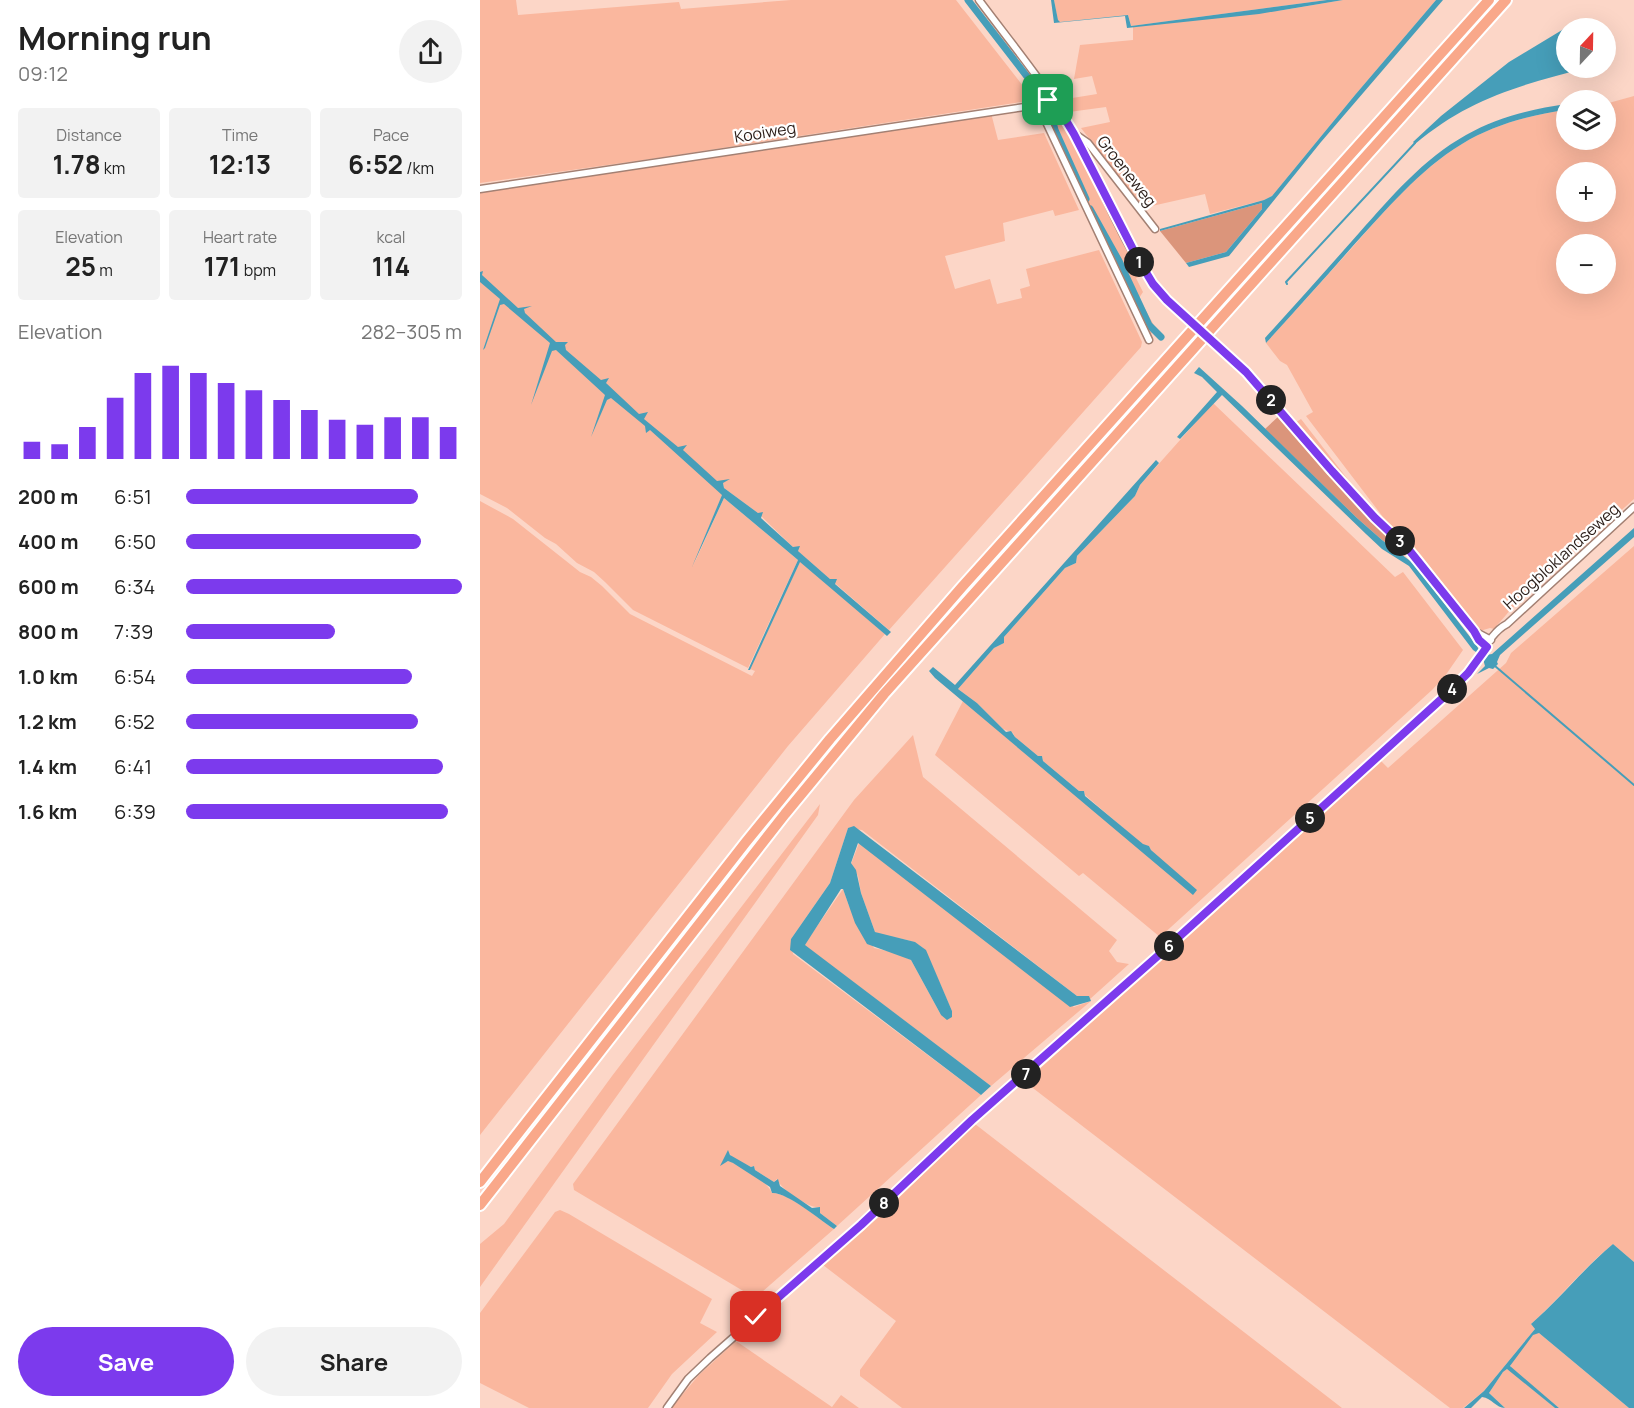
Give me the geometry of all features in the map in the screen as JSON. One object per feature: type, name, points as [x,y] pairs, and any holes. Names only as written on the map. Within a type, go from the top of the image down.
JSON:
[{"type":"highway","points":[[480,1182],[732,859],[830,739],[962,587],[1490,0]]},
{"type":"highway","points":[[480,1205],[785,814],[884,694],[1506,0]]},
{"type":"highway","points":[[480,1216],[547,1120]]},
{"type":"street","name":"Groeneweg","points":[[979,0],[1046,101],[1074,134],[1153,284],[1246,372],[1368,510],[1409,550],[1474,631],[1485,649]]},
{"type":"street","name":"Groeneweg","points":[[1046,101],[1042,116],[1149,340]]},
{"type":"street","name":"Kooiweg","points":[[480,189],[1046,101]]},
{"type":"street","name":"Groeneweg","points":[[1074,134],[1088,143],[1155,229]]},
{"type":"street","name":"Hoogbloklandseweg","points":[[667,1408],[688,1379],[710,1358],[861,1225],[972,1120],[1143,970],[1447,694],[1468,673],[1495,632],[1507,624],[1634,507]]},
{"type":"street","name":"Groeneweg","points":[[1474,631],[1491,640]]},
{"type":"shaded area","points":[[480,0],[516,0],[518,15],[679,2],[681,9],[791,0],[956,0],[1034,100],[480,183]]},
{"type":"shaded area","points":[[1054,0],[1327,0],[1131,26],[1128,15],[1060,22]]},
{"type":"shaded area","points":[[1343,0],[1436,0],[1272,196],[1264,200],[1210,214],[1205,194],[1143,208],[1081,128],[1110,122],[1106,107],[1069,112],[1060,100],[1097,94],[1092,76],[1074,79],[1080,45],[1133,40],[1133,27],[1284,10]]},
{"type":"shaded area","points":[[1634,96],[1634,499],[1512,608],[1494,629],[1480,631],[1421,555],[1383,517],[1306,416],[1313,412],[1287,365],[1280,361],[1266,343],[1394,201],[1433,165],[1474,137],[1499,126],[1556,112],[1556,150],[1616,150],[1616,101]]},
{"type":"shaded area","points":[[1051,102],[1064,121],[1142,276],[1136,278],[1143,292],[1139,298],[1156,329],[1149,336],[1043,108]]},
{"type":"shaded area","points":[[991,113],[998,140],[1044,133],[1079,210],[1055,216],[1053,210],[1003,223],[1005,241],[945,256],[955,289],[990,279],[997,304],[1022,298],[1020,289],[1030,286],[1026,269],[1099,250],[1142,342],[1141,347],[889,630],[793,547],[758,513],[724,488],[723,483],[716,484],[724,491],[693,566],[724,498],[798,560],[748,668],[633,610],[594,572],[577,563],[556,544],[507,508],[480,494],[480,191]]},
{"type":"shaded area","points":[[1262,203],[1262,209],[1226,252],[1186,263],[1160,231]]},
{"type":"shaded area","points":[[1213,403],[1395,577],[1403,572],[1463,650],[1432,690],[1160,937],[1083,873],[1079,876],[935,755],[963,701],[1193,894],[1149,846],[1143,845],[1085,795],[1084,791],[1079,791],[1043,761],[1042,756],[1038,756],[1013,733],[1003,729],[977,703],[958,689],[994,648],[1004,643],[1004,637],[1065,568],[1076,563],[1077,556],[1135,496],[1140,485]]},
{"type":"shaded area","points":[[1280,415],[1405,556],[1357,518],[1265,429]]},
{"type":"shaded area","points":[[1301,419],[1370,508],[1295,423]]},
{"type":"shaded area","points":[[480,501],[513,519],[580,572],[591,577],[630,614],[752,676],[755,671],[750,669],[800,561],[885,634],[788,746],[480,1135]]},
{"type":"shaded area","points":[[1634,546],[1634,1262],[1613,1244],[1531,1324],[1535,1329],[1484,1391],[1463,1408],[1450,1408],[1025,1082],[1380,760],[1388,768],[1506,663],[1511,653]]},
{"type":"shaded area","points":[[913,735],[923,777],[1117,940],[1109,951],[1117,962],[1129,964],[1090,999],[1077,996],[862,830],[848,828],[830,883],[791,939],[793,954],[981,1095],[837,1226],[820,1213],[820,1207],[796,1198],[777,1179],[774,1182],[755,1170],[754,1166],[751,1167],[735,1159],[728,1151],[725,1162],[729,1161],[746,1170],[760,1179],[772,1193],[795,1202],[834,1229],[755,1298],[574,1190],[573,1184],[854,800]]},
{"type":"shaded area","points":[[820,804],[818,815],[480,1287],[480,1244],[504,1224],[612,1076]]},
{"type":"shaded area","points":[[859,843],[1074,1007],[1091,1001],[991,1086],[804,945],[843,889],[849,906],[874,948],[896,953],[911,960],[941,1015],[952,1011],[925,950],[914,942],[875,932],[861,893],[858,876],[851,864]]},
{"type":"shaded area","points":[[975,1124],[1342,1408],[902,1408],[860,1376],[860,1370],[896,1321],[823,1265],[880,1216]]},
{"type":"shaded area","points":[[560,1210],[712,1299],[700,1323],[717,1332],[672,1374],[648,1408],[529,1408],[480,1383],[480,1313],[555,1212]]},
{"type":"shaded area","points":[[1539,1333],[1629,1408],[1559,1408],[1511,1368],[1510,1362],[1533,1334]]},
{"type":"shaded area","points":[[736,1341],[832,1407],[841,1395],[859,1408],[671,1408],[699,1375]]},
{"type":"shaded area","points":[[1507,1369],[1555,1408],[1505,1408],[1489,1393]]},
{"type":"water","points":[[1051,0],[1054,0],[1060,22],[1128,15],[1131,26],[1327,0],[1343,0],[1259,14],[1127,28],[1125,16],[1054,23]]},
{"type":"water","points":[[1436,0],[1443,0],[1321,142],[1229,256],[1189,267],[1186,263],[1226,252],[1262,209],[1262,203],[1160,231],[1160,229],[1272,196]]},
{"type":"water","points":[[1556,34],[1556,76],[1517,88],[1475,105],[1415,144],[1413,142],[1441,116],[1509,62]]},
{"type":"water","points":[[1556,106],[1556,112],[1525,118],[1486,131],[1446,154],[1431,166],[1390,205],[1266,343],[1265,338],[1384,205],[1422,167],[1466,135],[1490,123],[1528,111]]},
{"type":"water","points":[[483,271],[482,275],[518,308],[532,306],[524,309],[525,313],[556,342],[568,342],[565,345],[566,350],[601,380],[609,378],[606,383],[639,414],[648,412],[644,419],[678,447],[687,445],[683,450],[717,481],[730,479],[723,483],[724,488],[758,513],[763,512],[761,518],[793,547],[800,546],[798,551],[830,579],[837,579],[835,584],[891,632],[887,636],[800,562],[750,670],[748,670],[798,560],[724,498],[692,567],[722,495],[650,430],[646,433],[645,426],[611,398],[607,400],[591,437],[605,395],[556,350],[552,351],[531,405],[550,343],[504,304],[500,305],[483,350],[500,299],[480,282],[480,272]]},
{"type":"water","points":[[1199,367],[1357,518],[1413,563],[1477,646],[1479,654],[1473,650],[1409,566],[1382,549],[1222,395],[1180,439],[1177,437],[1217,392],[1202,377],[1194,373]]},
{"type":"water","points":[[1156,460],[1159,463],[1140,485],[1135,496],[1077,556],[1076,563],[1065,568],[1004,637],[1004,643],[994,648],[958,689],[977,703],[1006,732],[1011,731],[1015,737],[1038,756],[1042,756],[1043,761],[1079,791],[1084,791],[1085,796],[1143,844],[1149,846],[1197,890],[1193,895],[929,671],[933,667],[955,685]]},
{"type":"water","points":[[1634,528],[1634,537],[1500,655],[1498,664],[1493,669],[1489,668],[1477,674],[1485,666],[1483,659],[1486,655],[1492,654]]},
{"type":"water","points":[[854,826],[1077,996],[1089,996],[1091,1001],[1070,1007],[858,843],[851,863],[856,870],[861,893],[875,932],[915,942],[926,950],[952,1011],[952,1017],[947,1020],[941,1015],[911,960],[867,944],[855,923],[843,889],[805,945],[991,1086],[981,1095],[790,950],[791,939],[830,883],[848,828]]},
{"type":"water","points":[[728,1150],[730,1155],[751,1167],[754,1166],[755,1170],[774,1182],[778,1179],[780,1186],[812,1208],[820,1207],[820,1213],[837,1226],[834,1229],[795,1202],[772,1193],[770,1187],[733,1163],[728,1161],[720,1166]]},
{"type":"water","points":[[1613,1244],[1634,1262],[1634,1408],[1629,1408],[1539,1333],[1533,1335],[1510,1366],[1559,1408],[1555,1408],[1507,1369],[1489,1393],[1505,1408],[1482,1397],[1471,1408],[1464,1408],[1484,1391],[1535,1329],[1531,1324]]},
{"type":"waterway","points":[[968,0],[1049,105],[1055,130],[1086,199]]},
{"type":"waterway","points":[[1287,284],[1286,282],[1415,143]]},
{"type":"waterway","points":[[1090,209],[1119,261],[1149,325],[1161,337]]},
{"type":"waterway","points":[[1495,666],[1634,785]]},
{"type":"route","points":[[756,1317],[861,1225],[972,1120],[1160,954],[1447,694],[1468,673],[1487,647],[1479,640],[1409,550],[1375,518],[1246,372],[1167,300],[1153,284],[1074,134],[1052,97],[1048,100]]}]
